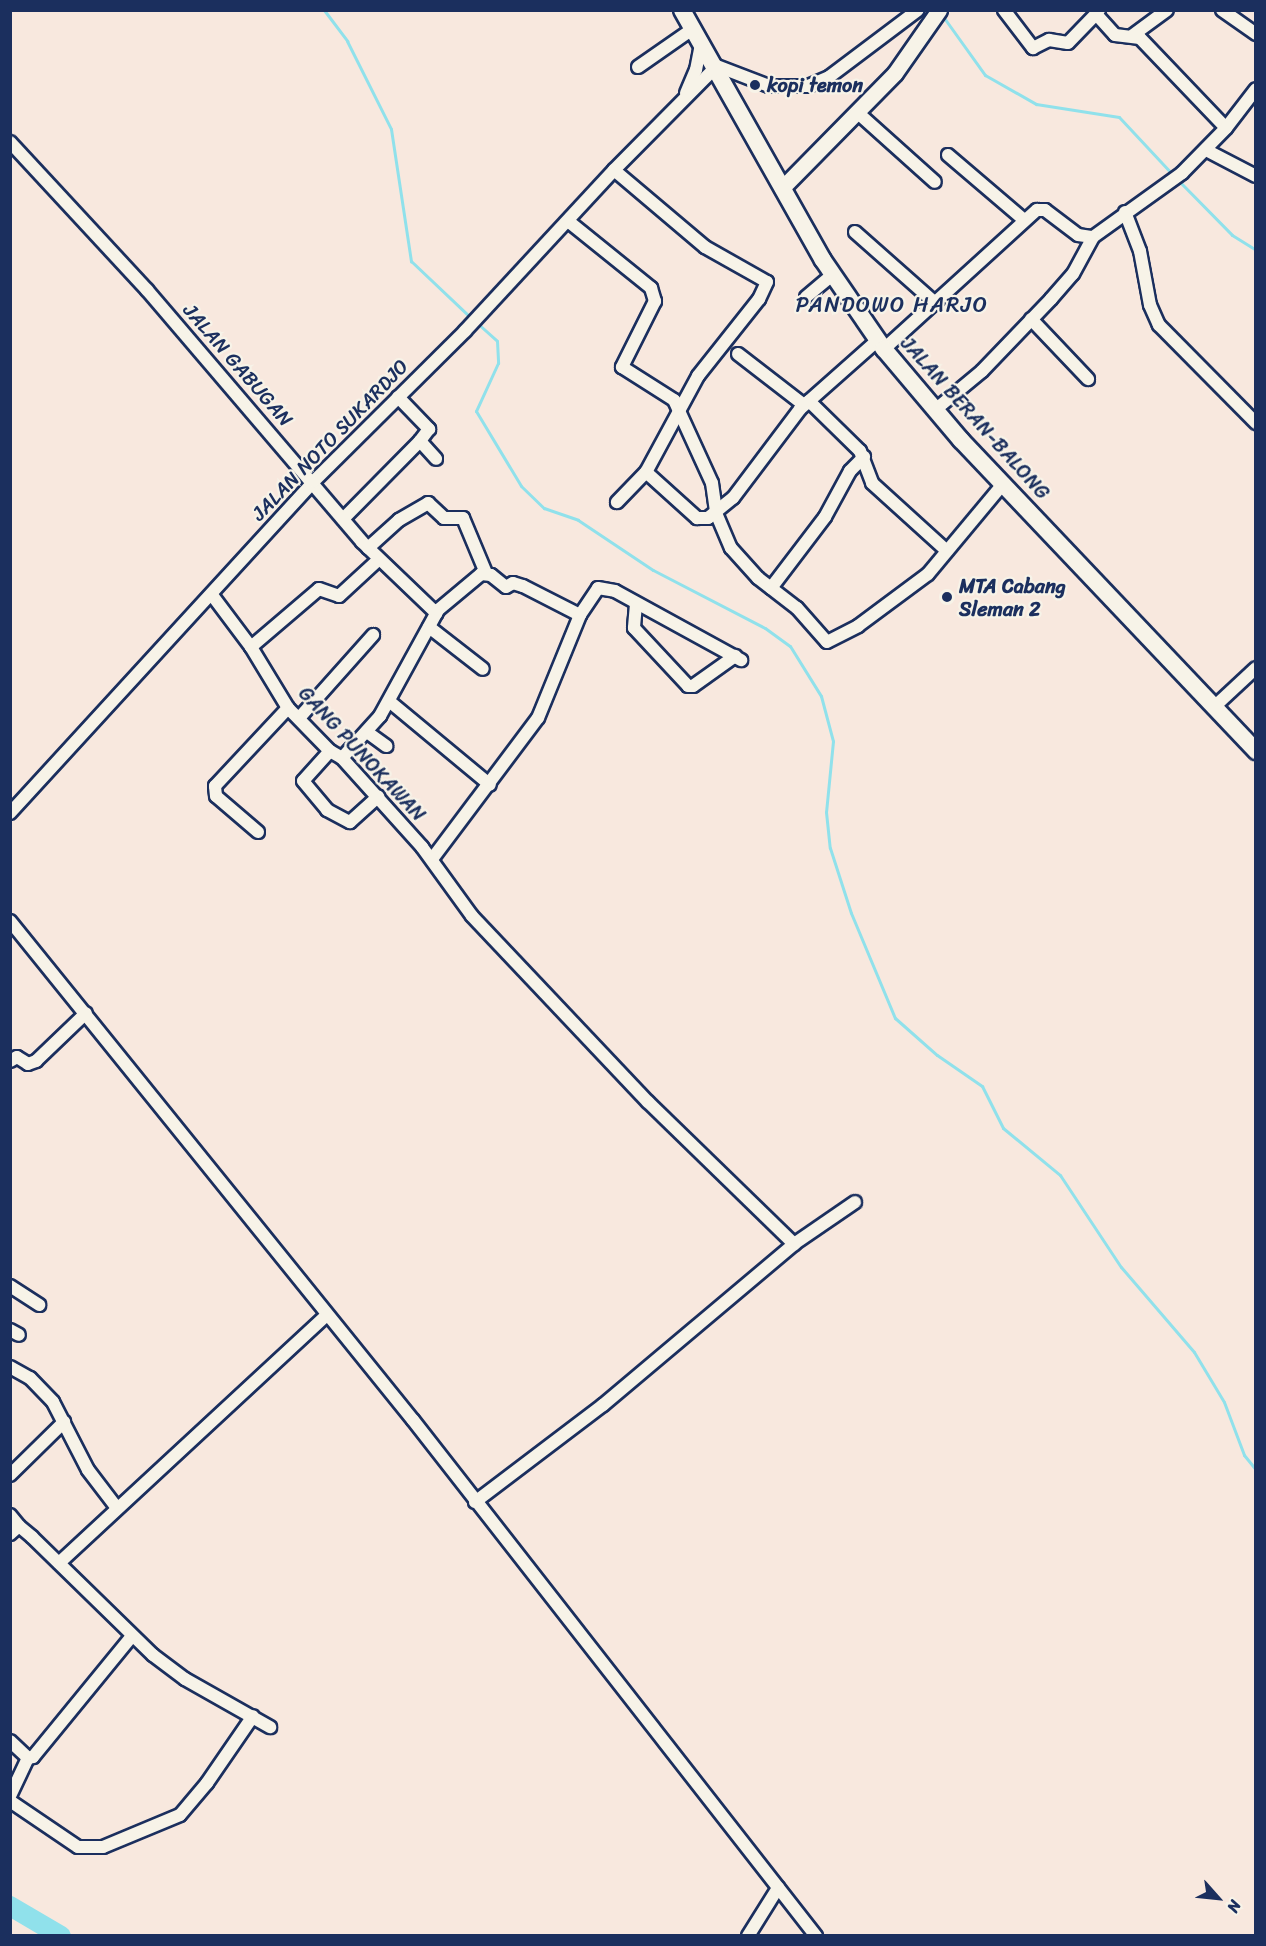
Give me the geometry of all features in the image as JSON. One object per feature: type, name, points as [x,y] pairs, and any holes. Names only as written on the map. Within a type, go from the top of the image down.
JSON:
[{"type":"main road","name":"JALAN BERAN-BALONG","points":[[682,10],[717,66],[782,188],[832,274],[881,345],[935,410],[1003,484],[1256,751]]},
{"type":"street","points":[[717,66],[769,86],[808,86],[829,77],[918,10]]},
{"type":"street","points":[[782,188],[896,73],[939,10]]},
{"type":"street","points":[[1004,10],[1033,48],[1049,40],[1068,43],[1098,12],[1115,35],[1133,35],[1140,38],[1226,128]]},
{"type":"street","points":[[1133,35],[1167,10]]},
{"type":"street","points":[[1229,13],[1256,34]]},
{"type":"street","points":[[638,67],[697,34]]},
{"type":"street","name":"JALAN NOTO SUKARDJO","points":[[683,100],[696,70],[697,34]]},
{"type":"street","name":"JALAN NOTO SUKARDJO","points":[[10,813],[314,481],[465,331],[614,170],[717,66]]},
{"type":"street","points":[[935,410],[982,371],[1073,274],[1093,237],[1206,150],[1256,89]]},
{"type":"street","points":[[858,112],[935,182]]},
{"type":"street","name":"JALAN GABUGAN","points":[[10,142],[147,290],[314,481],[378,560],[436,613]]},
{"type":"street","points":[[1206,150],[1256,176]]},
{"type":"street","points":[[948,155],[1023,219]]},
{"type":"street","points":[[614,170],[696,241],[767,282],[759,299],[698,376],[646,472],[617,502]]},
{"type":"street","points":[[646,472],[697,518],[703,520],[716,513],[806,403],[934,302],[1023,219],[1037,210],[1046,210],[1078,236],[1093,237]]},
{"type":"street","points":[[1125,212],[1140,251],[1150,305],[1159,325],[1256,423]]},
{"type":"street","points":[[568,221],[651,288],[654,301],[622,366],[670,396],[711,483],[716,513],[731,548],[771,588],[797,608],[822,638],[832,641],[914,586],[948,551],[1003,484]]},
{"type":"street","points":[[855,232],[934,302]]},
{"type":"street","points":[[806,297],[832,274]]},
{"type":"street","points":[[1031,319],[1088,379]]},
{"type":"street","points":[[738,354],[806,403],[864,457],[872,483],[948,551]]},
{"type":"street","points":[[343,519],[429,429],[398,397]]},
{"type":"street","points":[[420,441],[436,459]]},
{"type":"street","points":[[771,588],[825,517],[850,471],[864,457]]},
{"type":"street","points":[[368,548],[399,520],[428,503],[444,518],[463,518],[486,573],[503,586],[513,583],[523,586],[580,615]]},
{"type":"street","points":[[251,647],[319,589],[339,596],[378,560]]},
{"type":"street","points":[[342,758],[367,732],[389,701],[436,613],[486,573]]},
{"type":"street","points":[[432,859],[490,785],[538,718],[580,615],[591,594],[603,586],[738,658],[693,686],[687,686],[634,628],[636,604]]},
{"type":"street","name":"GANG PUNOKAWAN","points":[[212,595],[251,647],[288,708],[300,717],[330,751],[342,758],[378,797],[432,859],[472,916],[648,1102],[794,1244]]},
{"type":"street","points":[[429,627],[483,669]]},
{"type":"street","points":[[300,717],[373,635]]},
{"type":"street","points":[[1214,708],[1256,668]]},
{"type":"street","points":[[389,701],[490,785]]},
{"type":"street","points":[[258,832],[216,796],[215,786],[288,708]]},
{"type":"street","points":[[367,732],[386,747]]},
{"type":"street","points":[[330,751],[303,781],[327,810],[350,822],[378,797]]},
{"type":"street","points":[[10,921],[476,1502],[816,1935]]},
{"type":"street","points":[[10,1061],[16,1058],[28,1064],[36,1061],[86,1013]]},
{"type":"street","points":[[476,1502],[603,1405],[794,1244],[855,1202]]},
{"type":"street","points":[[10,1286],[39,1305]]},
{"type":"street","points":[[59,1563],[326,1316]]},
{"type":"street","points":[[10,1367],[41,1388],[64,1422],[88,1470],[117,1508]]},
{"type":"street","points":[[10,1475],[64,1422]]},
{"type":"street","points":[[10,1515],[15,1530],[59,1563],[132,1636],[185,1678],[270,1727]]},
{"type":"street","points":[[10,1796],[28,1758],[33,1757],[60,1726],[132,1636]]},
{"type":"street","points":[[10,1802],[78,1847],[103,1847],[180,1815],[207,1783],[253,1716]]},
{"type":"street","points":[[10,1741],[28,1758]]},
{"type":"street","points":[[748,1935],[778,1888]]},
{"type":"waterway","points":[[324,10],[347,41],[391,129],[411,261],[471,318]]},
{"type":"waterway","points":[[942,15],[985,75],[1036,104],[1119,117],[1173,175]]},
{"type":"waterway","points":[[1178,180],[1232,235],[1256,250]]},
{"type":"waterway","points":[[476,322],[497,341],[498,363],[476,411],[521,486],[544,508],[578,520],[653,570],[765,628],[790,646],[821,696],[833,741],[826,812],[830,848],[851,913],[895,1018],[937,1055],[982,1086],[1003,1128],[1060,1175],[1121,1267],[1194,1352],[1224,1402],[1244,1455],[1256,1470]]},
{"type":"waterway","points":[[10,1906],[61,1936]]},
{"type":"place","name":"kopi temon","points":[[755,85]]},
{"type":"place","name":"MTA Cabang Sleman 2","points":[[947,597]]},
{"type":"district","name":"PANDOWO HARJO","points":[[892,305]]}]
